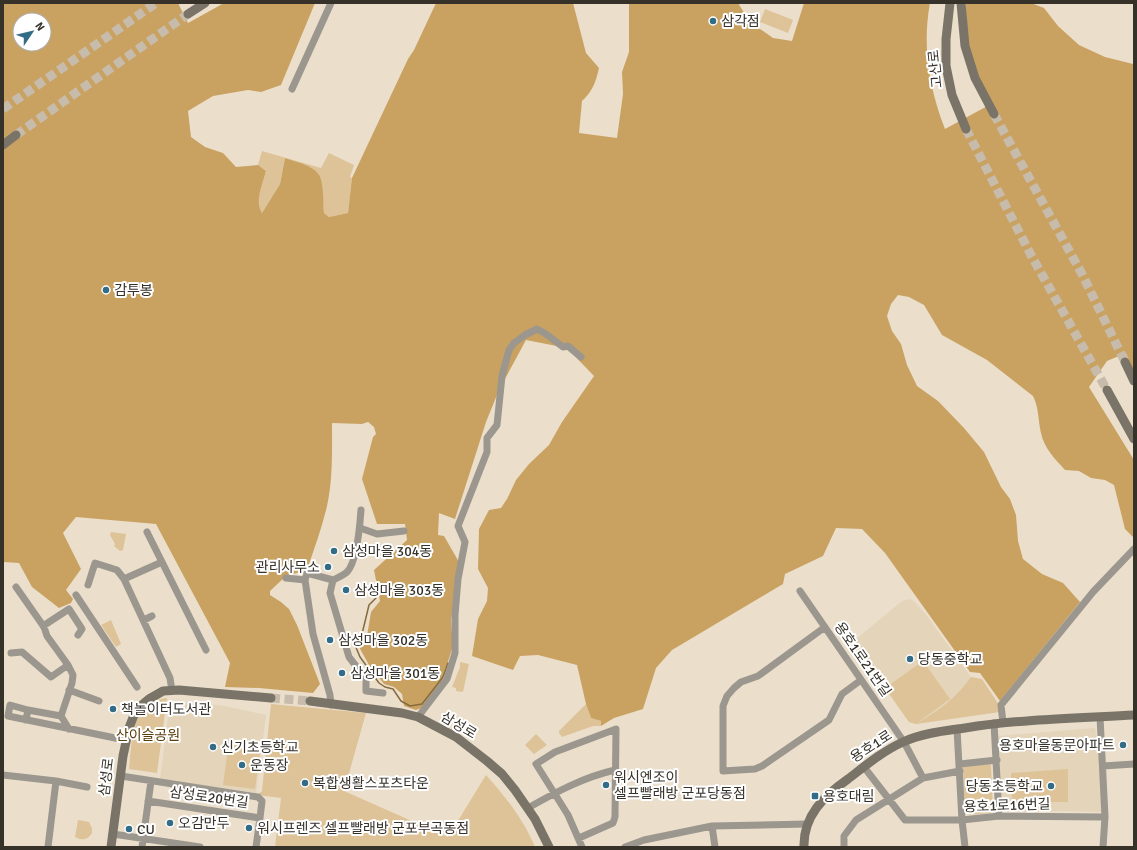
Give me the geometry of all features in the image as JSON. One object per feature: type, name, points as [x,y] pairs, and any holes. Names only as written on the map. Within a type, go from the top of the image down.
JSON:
[{"type":"street","points":[[188,14],[205,3]]},
{"type":"street","points":[[292,89],[331,3]]},
{"type":"street","name":"고산로","points":[[950,3],[946,39],[946,66],[952,94],[966,129]]},
{"type":"street","points":[[961,3],[965,46],[975,78],[994,114]]},
{"type":"street","points":[[3,145],[16,135]]},
{"type":"street","points":[[418,717],[447,679],[455,653],[455,615],[458,579],[465,542],[458,526],[487,452],[486,438],[496,425],[502,376],[509,350],[514,343],[537,329],[563,347],[568,346],[581,357]]},
{"type":"street","points":[[1125,362],[1134,381]]},
{"type":"street","points":[[1107,390],[1134,439]]},
{"type":"street","points":[[286,578],[306,576],[333,580],[348,572],[354,559],[360,528],[360,510]]},
{"type":"street","points":[[360,528],[377,534],[404,531]]},
{"type":"street","points":[[147,532],[206,650]]},
{"type":"street","points":[[999,816],[996,760],[1001,705],[1092,592],[1134,549]]},
{"type":"street","points":[[124,579],[162,562]]},
{"type":"street","points":[[88,585],[95,563],[117,570],[124,579],[144,620],[170,678],[172,691]]},
{"type":"street","points":[[306,576],[313,634],[330,695],[331,705]]},
{"type":"street","points":[[333,580],[330,593],[349,657],[366,679],[366,691],[383,694]]},
{"type":"street","points":[[16,586],[43,626],[47,636],[68,665],[72,674],[61,716]]},
{"type":"street","name":"용호1로21번길","points":[[800,590],[904,742],[923,778]]},
{"type":"street","points":[[76,595],[137,687]]},
{"type":"street","points":[[43,626],[69,609],[82,628],[78,635]]},
{"type":"street","points":[[144,620],[152,616]]},
{"type":"street","points":[[825,627],[758,676],[741,682],[727,696],[723,706],[723,771],[755,770],[762,766],[829,720],[842,694],[861,680]]},
{"type":"street","points":[[11,653],[22,652],[51,677],[68,665]]},
{"type":"street","points":[[69,690],[99,701]]},
{"type":"street","name":"삼성로","points":[[111,847],[126,740],[136,710],[149,698],[163,691],[179,690],[271,698]]},
{"type":"street","name":"삼성로","points":[[310,701],[331,705],[402,713],[418,717],[456,737],[472,748],[502,774],[528,808],[549,847]]},
{"type":"street","points":[[69,728],[61,716],[10,705],[8,716],[126,740]]},
{"type":"street","points":[[26,720],[28,710]]},
{"type":"street","name":"용호1로","points":[[804,847],[807,824],[820,802],[837,787],[886,751],[904,742],[925,734],[999,723],[1134,715]]},
{"type":"street","points":[[1100,717],[1105,817],[1103,847]]},
{"type":"street","points":[[957,729],[965,847]]},
{"type":"street","points":[[579,838],[613,823],[615,817],[616,730],[555,752],[536,764],[568,815],[582,847]]},
{"type":"street","points":[[844,847],[844,836],[856,820],[923,778],[960,767],[996,760]]},
{"type":"street","points":[[1103,766],[1134,764]]},
{"type":"street","name":"용호1로16번길","points":[[864,767],[905,820],[962,820],[999,816],[1105,817]]},
{"type":"street","points":[[528,808],[554,793],[615,770]]},
{"type":"street","points":[[3,775],[87,787]]},
{"type":"street","points":[[120,776],[260,798],[262,801],[260,818]]},
{"type":"street","name":"삼성로20번길","points":[[142,847],[151,781]]},
{"type":"street","points":[[48,847],[56,782]]},
{"type":"street","name":"삼성로20번길","points":[[148,801],[260,818],[256,847]]},
{"type":"street","points":[[625,847],[712,826],[807,824]]},
{"type":"street","points":[[712,826],[715,847]]},
{"type":"street","points":[[113,834],[177,845],[200,847]]},
{"type":"shaded area","points":[[3,3],[178,3],[188,23],[224,3],[315,3],[281,85],[261,92],[248,90],[213,96],[188,111],[191,137],[205,147],[223,153],[236,167],[258,165],[266,171],[259,198],[262,213],[280,184],[285,158],[308,166],[319,175],[323,188],[324,213],[329,217],[348,213],[352,178],[436,3],[573,3],[586,53],[599,68],[594,86],[582,101],[579,133],[617,138],[623,94],[622,72],[629,52],[629,3],[738,3],[750,22],[773,38],[792,41],[804,3],[930,3],[927,35],[928,67],[939,114],[945,129],[991,104],[982,89],[965,35],[966,3],[1031,3],[1044,8],[1058,26],[1079,45],[1105,57],[1133,64],[1134,66],[1134,373],[1126,353],[1107,361],[1089,387],[1134,460],[1134,538],[1125,529],[1114,485],[1105,480],[1091,478],[1079,471],[1065,470],[1050,453],[1042,438],[1033,396],[987,360],[942,335],[924,305],[909,297],[898,295],[891,304],[887,316],[892,331],[901,344],[907,365],[917,386],[938,401],[964,428],[984,452],[1001,487],[1010,499],[1016,515],[1018,541],[1023,559],[1042,574],[1063,583],[1080,602],[1000,701],[980,673],[970,672],[885,553],[862,529],[836,528],[823,556],[785,574],[783,584],[672,650],[656,668],[643,709],[614,718],[601,726],[601,721],[591,718],[586,704],[577,665],[538,655],[520,656],[513,670],[472,656],[478,619],[487,601],[488,588],[478,569],[479,529],[489,510],[501,508],[516,480],[529,464],[549,445],[562,422],[594,376],[567,348],[526,340],[499,390],[486,422],[455,519],[439,513],[438,535],[444,536],[459,562],[451,621],[453,646],[441,683],[424,707],[416,710],[404,706],[402,694],[394,687],[384,684],[369,665],[359,647],[367,636],[371,612],[380,601],[374,570],[407,540],[405,524],[377,524],[362,479],[373,437],[376,434],[374,427],[368,422],[362,424],[332,423],[332,465],[329,496],[323,522],[307,570],[286,576],[270,591],[270,595],[289,609],[297,625],[320,684],[313,693],[259,688],[225,687],[230,663],[156,524],[76,517],[63,533],[81,569],[66,590],[73,599],[71,603],[59,608],[32,587],[19,563],[3,562]]},
{"type":"shaded area","name":"당동중학교","points":[[910,599],[915,602],[927,616],[971,677],[965,686],[953,697],[927,718],[916,724],[909,722],[867,663],[858,654],[854,646],[855,640],[902,601]]},
{"type":"shaded area","name":"신기초등학교","points":[[170,702],[219,705],[266,715],[256,793],[160,779]]},
{"type":"shaded area","name":"당동초등학교","points":[[1095,728],[1100,763],[1102,812],[1008,812],[1002,808],[998,736]]},
{"type":"green space","points":[[765,9],[793,20],[788,33],[760,22]]},
{"type":"green space","points":[[262,151],[321,168],[329,153],[354,165],[350,177],[352,178],[348,213],[329,217],[324,213],[322,188],[285,158],[280,184],[262,213],[259,209],[258,203],[266,171],[258,165]]},
{"type":"green space","points":[[111,532],[126,534],[123,550],[120,551],[114,546],[115,544],[110,535]]},
{"type":"green space","points":[[111,620],[121,644],[116,647],[101,625]]},
{"type":"green space","points":[[923,661],[950,699],[917,723],[947,703],[960,691],[971,677],[982,679],[999,705],[1000,712],[916,724],[909,722],[885,688]]},
{"type":"green space","points":[[460,662],[469,664],[463,692],[456,691],[456,688],[452,687],[460,667]]},
{"type":"green space","name":"산이슬공원","points":[[167,698],[157,773],[129,769],[133,735],[140,715],[146,707],[155,701]]},
{"type":"green space","name":"복합생활스포츠타운","points":[[271,704],[366,713],[344,791],[448,837],[486,775],[514,809],[531,837],[535,847],[275,847],[281,798],[257,795],[262,791]]},
{"type":"green space","points":[[586,704],[591,718],[601,721],[601,726],[593,726],[562,737],[559,731]]},
{"type":"green space","points":[[536,734],[547,745],[534,754],[525,745]]},
{"type":"green space","name":"운동장","points":[[229,740],[261,745],[255,789],[223,785]]},
{"type":"green space","points":[[989,763],[991,765],[993,811],[991,813],[968,815],[965,812],[963,767]]},
{"type":"green space","points":[[1068,769],[1068,802],[1012,802],[1011,773]]},
{"type":"green space","points":[[78,820],[89,822],[92,828],[92,833],[87,838],[80,839],[75,837]]},
{"type":"waterway","points":[[376,598],[369,605],[362,634],[355,645],[360,657],[379,683],[385,687],[393,689],[401,701],[410,706],[422,704],[443,677],[448,663]]},
{"type":"tunnel","points":[[3,109],[156,3]]},
{"type":"tunnel","points":[[16,135],[188,14]]},
{"type":"tunnel","points":[[994,114],[1082,274],[1125,362]]},
{"type":"tunnel","points":[[966,129],[1031,255],[1107,390]]},
{"type":"tunnel","points":[[271,698],[310,701]]},
{"type":"place","name":"삼각점","points":[[713,21]]},
{"type":"place","name":"감투봉","points":[[106,290]]},
{"type":"place","name":"삼성마을 304동","points":[[334,551]]},
{"type":"place","name":"관리사무소","points":[[328,567]]},
{"type":"place","name":"삼성마을 303동","points":[[346,590]]},
{"type":"place","name":"삼성마을 302동","points":[[330,640]]},
{"type":"place","name":"당동중학교","points":[[910,659]]},
{"type":"place","name":"삼성마을 301동","points":[[342,673]]},
{"type":"place","name":"책놀이터도서관","points":[[113,709]]},
{"type":"place","name":"용호마을동문아파트","points":[[1123,745]]},
{"type":"place","name":"신기초등학교","points":[[213,747]]},
{"type":"place","name":"운동장","points":[[242,765]]},
{"type":"place","name":"복합생활스포츠타운","points":[[305,783]]},
{"type":"place","name":"워시엔조이 셀프빨래방 군포당동점","points":[[606,785]]},
{"type":"place","name":"당동초등학교","points":[[1051,786]]},
{"type":"place","name":"용호대림","points":[[815,796]]},
{"type":"place","name":"오감만두","points":[[170,823]]},
{"type":"place","name":"워시프렌즈 셀프빨래방 군포부곡동점","points":[[249,828]]},
{"type":"place","name":"CU","points":[[129,829]]}]
